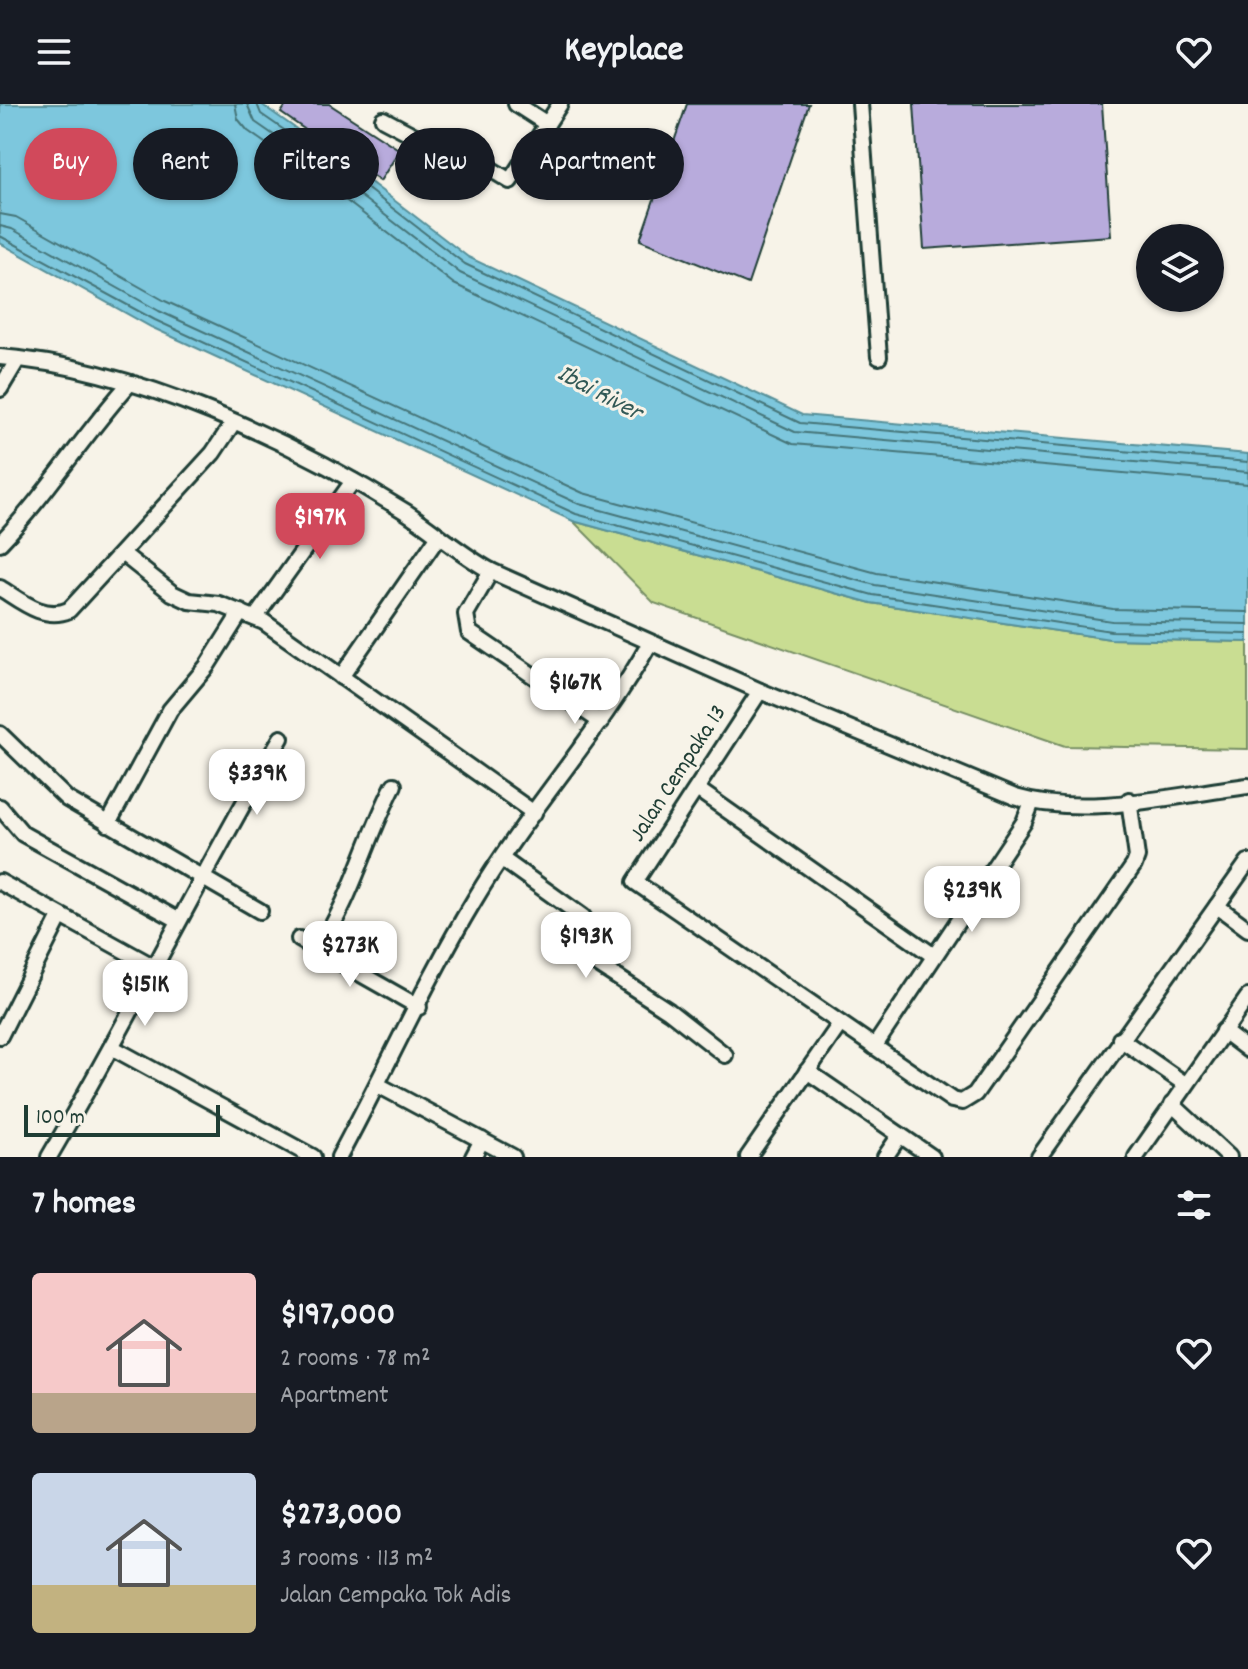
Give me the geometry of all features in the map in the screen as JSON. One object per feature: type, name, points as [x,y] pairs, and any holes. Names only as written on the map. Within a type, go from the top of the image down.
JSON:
[{"type":"street","points":[[516,104],[547,124]]},
{"type":"street","points":[[383,119],[434,146],[453,146],[510,181],[560,104]]},
{"type":"street","points":[[860,104],[879,357]]},
{"type":"street","points":[[0,357],[67,366],[130,383],[233,423],[353,481],[409,514],[456,551],[491,571],[760,691],[1032,802],[1079,807],[1248,786]]},
{"type":"street","points":[[0,389],[18,359]]},
{"type":"street","points":[[0,543],[45,495],[88,430],[130,383]]},
{"type":"street","points":[[0,588],[35,609],[59,614],[69,610],[213,453],[233,423]]},
{"type":"street","points":[[108,824],[170,710],[353,481]]},
{"type":"street","points":[[352,685],[438,537]]},
{"type":"street","points":[[123,554],[172,593],[189,601],[219,604],[248,615],[534,813]]},
{"type":"street","points":[[491,571],[466,614],[469,632],[601,722]]},
{"type":"street","points":[[339,1157],[474,900],[523,826],[601,722],[650,643]]},
{"type":"street","name":"Jalan Cempaka 13","points":[[760,691],[635,882],[836,1030]]},
{"type":"street","points":[[49,1157],[156,968],[200,876],[281,738]]},
{"type":"street","points":[[2,740],[67,799],[260,911]]},
{"type":"street","points":[[318,950],[343,911],[368,838],[394,785]]},
{"type":"street","points":[[697,789],[934,956]]},
{"type":"street","points":[[748,1157],[836,1030],[874,1047],[952,1100],[962,1102],[975,1094],[1134,865],[1137,857],[1129,800]]},
{"type":"street","points":[[874,1047],[1024,822],[1032,802]]},
{"type":"street","points":[[0,807],[23,834],[178,920]]},
{"type":"street","points":[[505,853],[583,917],[590,929],[584,947],[589,959],[669,1011],[725,1055]]},
{"type":"street","points":[[1039,1157],[1248,862]]},
{"type":"street","points":[[0,882],[156,968]]},
{"type":"street","points":[[1217,906],[1248,929]]},
{"type":"street","points":[[0,1036],[60,917]]},
{"type":"street","points":[[299,939],[419,1007]]},
{"type":"street","points":[[1136,1157],[1248,997]]},
{"type":"street","points":[[1223,1031],[1248,1050]]},
{"type":"street","points":[[1120,1039],[1185,1084]]},
{"type":"street","points":[[113,1048],[313,1157]]},
{"type":"street","points":[[807,1071],[932,1157]]},
{"type":"street","points":[[378,1085],[513,1157]]},
{"type":"street","points":[[1172,1104],[1229,1157]]},
{"type":"street","points":[[885,1157],[900,1135]]},
{"type":"street","points":[[473,1157],[482,1140]]},
{"type":"green space","points":[[573,521],[871,603],[1110,639],[1248,642],[1248,749],[1065,746],[654,603]]},
{"type":"water","name":"Ibai River","points":[[0,104],[261,104],[295,128],[254,128],[254,200],[379,200],[379,189],[468,257],[802,415],[1248,454],[1248,642],[1110,639],[871,603],[573,521],[151,327],[0,243]]},
{"type":"building","points":[[287,104],[329,104],[366,128],[303,128],[281,113]]},
{"type":"building","points":[[687,104],[809,104],[748,284],[640,240],[654,200],[684,200],[684,128],[679,128]]},
{"type":"building","points":[[914,104],[1102,104],[1111,236],[924,249]]},
{"type":"building","points":[[379,136],[395,147],[395,158],[380,181]]}]
